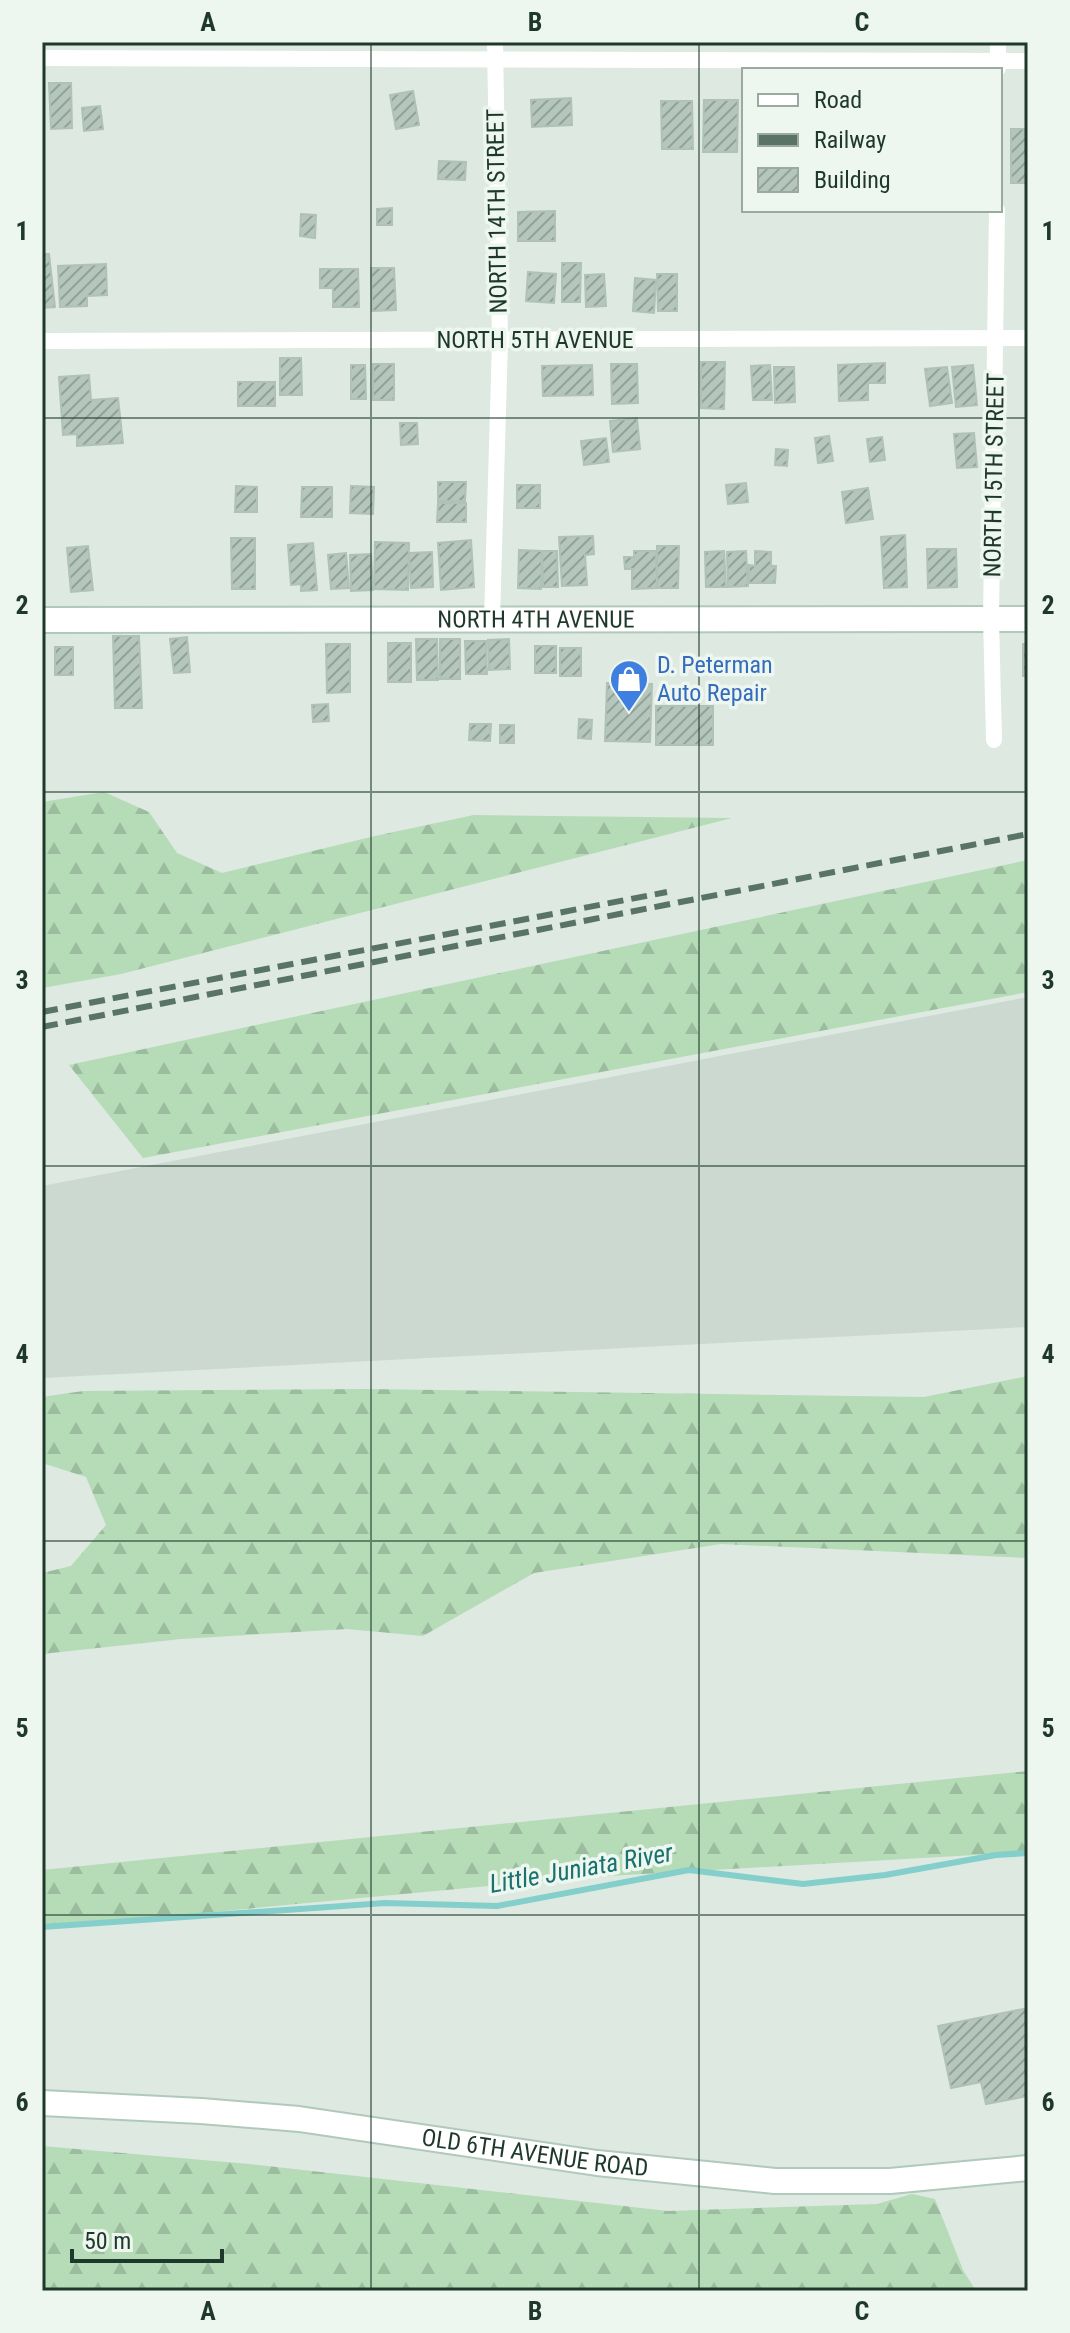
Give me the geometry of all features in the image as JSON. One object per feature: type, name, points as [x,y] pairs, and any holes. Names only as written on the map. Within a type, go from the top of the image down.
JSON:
[{"type":"main road","name":"NORTH 4TH AVENUE","points":[[42,620],[1028,619]]},
{"type":"main road","name":"OLD 6TH AVENUE ROAD","points":[[42,2103],[299,2119],[597,2163],[775,2181],[890,2181],[1028,2168]]},
{"type":"street","points":[[998,42],[998,65]]},
{"type":"street","points":[[42,58],[494,50],[998,65],[1028,61]]},
{"type":"street","name":"NORTH 14TH STREET","points":[[492,620],[500,341],[494,50]]},
{"type":"street","name":"NORTH 15TH STREET","points":[[994,740],[991,619],[997,212]]},
{"type":"street","name":"NORTH 5TH AVENUE","points":[[42,341],[1028,338]]},
{"type":"shaded area","points":[[1028,997],[1028,1327],[42,1378],[42,1186]]},
{"type":"green space","points":[[104,792],[149,812],[177,853],[222,873],[474,815],[732,818],[121,974],[42,988],[42,802]]},
{"type":"green space","points":[[1028,860],[1028,992],[143,1158],[69,1065]]},
{"type":"green space","points":[[1028,1376],[1028,1558],[721,1544],[534,1573],[423,1636],[347,1629],[181,1639],[42,1654],[42,1573],[71,1566],[106,1525],[86,1477],[42,1463],[42,1397],[83,1391],[366,1389],[924,1397]]},
{"type":"green space","points":[[1028,1771],[1028,1852],[574,1878],[42,1928],[42,1870]]},
{"type":"green space","points":[[42,2146],[249,2164],[668,2211],[877,2204],[912,2194],[935,2199],[963,2270],[976,2291],[42,2291]]},
{"type":"building","points":[[49,83],[71,83],[72,128],[51,129]]},
{"type":"building","points":[[413,91],[419,125],[396,129],[390,95]]},
{"type":"building","points":[[571,98],[572,125],[532,127],[531,100]]},
{"type":"building","points":[[704,100],[738,100],[737,152],[703,152]]},
{"type":"building","points":[[661,101],[692,101],[693,149],[662,149]]},
{"type":"building","points":[[100,106],[103,129],[84,131],[82,108]]},
{"type":"building","points":[[1011,129],[1028,129],[1028,183],[1011,183]]},
{"type":"building","points":[[439,161],[466,162],[465,180],[438,179]]},
{"type":"building","points":[[392,208],[392,225],[377,225],[377,209]]},
{"type":"building","points":[[555,211],[555,241],[518,241],[518,212]]},
{"type":"building","points":[[301,214],[316,215],[315,238],[300,236]]},
{"type":"building","points":[[42,254],[49,254],[55,307],[42,308]]},
{"type":"building","points":[[562,263],[581,263],[580,302],[562,302]]},
{"type":"building","points":[[106,264],[107,295],[87,296],[87,306],[60,307],[58,266]]},
{"type":"building","points":[[371,268],[394,268],[396,310],[372,311]]},
{"type":"building","points":[[320,269],[358,269],[359,307],[333,307],[333,288],[320,288]]},
{"type":"building","points":[[528,272],[556,274],[554,303],[526,301]]},
{"type":"building","points":[[604,274],[606,306],[586,307],[585,275]]},
{"type":"building","points":[[657,274],[677,274],[677,311],[658,311]]},
{"type":"building","points":[[635,278],[656,280],[654,313],[633,311]]},
{"type":"building","points":[[280,358],[301,358],[302,395],[280,395]]},
{"type":"building","points":[[701,362],[725,362],[724,409],[701,408]]},
{"type":"building","points":[[885,363],[885,383],[868,383],[868,400],[839,401],[838,365]]},
{"type":"building","points":[[373,364],[394,364],[394,400],[373,400]]},
{"type":"building","points":[[611,364],[637,364],[638,403],[612,404]]},
{"type":"building","points":[[351,365],[365,365],[366,399],[351,399]]},
{"type":"building","points":[[592,365],[593,395],[543,396],[542,366]]},
{"type":"building","points":[[770,365],[772,400],[753,400],[751,366]]},
{"type":"building","points":[[973,365],[977,405],[956,407],[952,367]]},
{"type":"building","points":[[774,367],[794,367],[795,402],[775,403]]},
{"type":"building","points":[[947,367],[952,403],[930,406],[925,369]]},
{"type":"building","points":[[89,375],[91,400],[118,398],[123,443],[77,446],[77,434],[63,435],[59,377]]},
{"type":"building","points":[[238,382],[275,382],[275,406],[238,406]]},
{"type":"building","points":[[637,418],[640,449],[613,452],[610,421]]},
{"type":"building","points":[[400,423],[417,423],[418,444],[401,445]]},
{"type":"building","points":[[974,433],[977,467],[957,468],[954,434]]},
{"type":"building","points":[[829,436],[833,461],[818,463],[815,438]]},
{"type":"building","points":[[882,437],[885,460],[870,462],[867,439]]},
{"type":"building","points":[[606,438],[609,462],[584,465],[581,441]]},
{"type":"building","points":[[776,449],[788,450],[787,466],[775,465]]},
{"type":"building","points":[[438,482],[466,482],[465,501],[438,501]]},
{"type":"building","points":[[746,483],[748,502],[728,504],[726,485]]},
{"type":"building","points":[[517,485],[540,485],[540,508],[517,508]]},
{"type":"building","points":[[236,486],[257,487],[257,512],[235,512]]},
{"type":"building","points":[[351,486],[374,487],[373,514],[350,513]]},
{"type":"building","points":[[302,487],[332,487],[332,517],[301,517]]},
{"type":"building","points":[[868,488],[873,519],[846,523],[842,492]]},
{"type":"building","points":[[438,503],[466,503],[466,522],[437,522]]},
{"type":"building","points":[[905,535],[907,587],[884,588],[881,537]]},
{"type":"building","points":[[593,536],[594,554],[585,555],[587,585],[562,586],[559,537]]},
{"type":"building","points":[[231,538],[255,538],[255,589],[232,589]]},
{"type":"building","points":[[471,540],[474,587],[441,590],[438,543]]},
{"type":"building","points":[[375,542],[409,543],[408,590],[374,589]]},
{"type":"building","points":[[313,543],[317,590],[301,591],[301,584],[291,585],[288,545]]},
{"type":"building","points":[[88,546],[93,590],[71,592],[67,548]]},
{"type":"building","points":[[657,546],[679,546],[678,588],[657,588]]},
{"type":"building","points":[[927,549],[956,549],[957,587],[928,588]]},
{"type":"building","points":[[519,550],[542,551],[541,589],[518,588]]},
{"type":"building","points":[[542,551],[557,551],[558,587],[543,587]]},
{"type":"building","points":[[634,551],[656,551],[657,588],[632,589],[632,569],[625,569],[624,557],[634,557]]},
{"type":"building","points":[[724,551],[726,587],[706,587],[705,552]]},
{"type":"building","points":[[746,551],[748,586],[728,587],[727,552]]},
{"type":"building","points":[[755,551],[771,552],[771,566],[776,566],[775,583],[749,583],[749,565],[755,566]]},
{"type":"building","points":[[432,552],[433,587],[411,588],[409,553]]},
{"type":"building","points":[[346,553],[349,588],[331,589],[328,555]]},
{"type":"building","points":[[371,554],[373,590],[351,591],[350,555]]},
{"type":"building","points":[[113,636],[139,636],[142,708],[115,708]]},
{"type":"building","points":[[187,637],[190,672],[174,673],[170,639]]},
{"type":"building","points":[[416,639],[437,639],[438,680],[417,680]]},
{"type":"building","points":[[440,639],[460,639],[460,679],[440,679]]},
{"type":"building","points":[[509,639],[510,669],[489,670],[488,640]]},
{"type":"building","points":[[465,641],[486,641],[487,674],[466,674]]},
{"type":"building","points":[[388,643],[411,643],[411,682],[388,682]]},
{"type":"building","points":[[326,644],[350,644],[350,692],[327,693]]},
{"type":"building","points":[[1023,644],[1028,644],[1028,676],[1023,676]]},
{"type":"building","points":[[535,646],[556,646],[556,673],[535,673]]},
{"type":"building","points":[[55,647],[73,647],[73,675],[55,675]]},
{"type":"building","points":[[560,648],[581,648],[581,676],[560,676]]},
{"type":"building","name":"D. Peterman Auto Repair","points":[[607,683],[652,684],[650,742],[605,741]]},
{"type":"building","points":[[328,704],[329,721],[313,722],[312,705]]},
{"type":"building","points":[[656,706],[713,706],[713,745],[656,745]]},
{"type":"building","points":[[579,719],[592,720],[591,739],[578,738]]},
{"type":"building","points":[[470,724],[491,724],[490,741],[469,740]]},
{"type":"building","points":[[500,725],[514,725],[514,743],[500,743]]},
{"type":"building","points":[[1028,2008],[1028,2096],[986,2104],[981,2082],[951,2088],[938,2026]]},
{"type":"waterway","name":"Little Juniata River","points":[[42,1927],[385,1903],[497,1906],[689,1870],[803,1884],[1028,1853]]},
{"type":"railway","points":[[42,1027],[1028,834]]},
{"type":"railway","points":[[42,1012],[667,892]]},
{"type":"place","name":"D. Peterman Auto Repair","points":[[629,713]]}]
